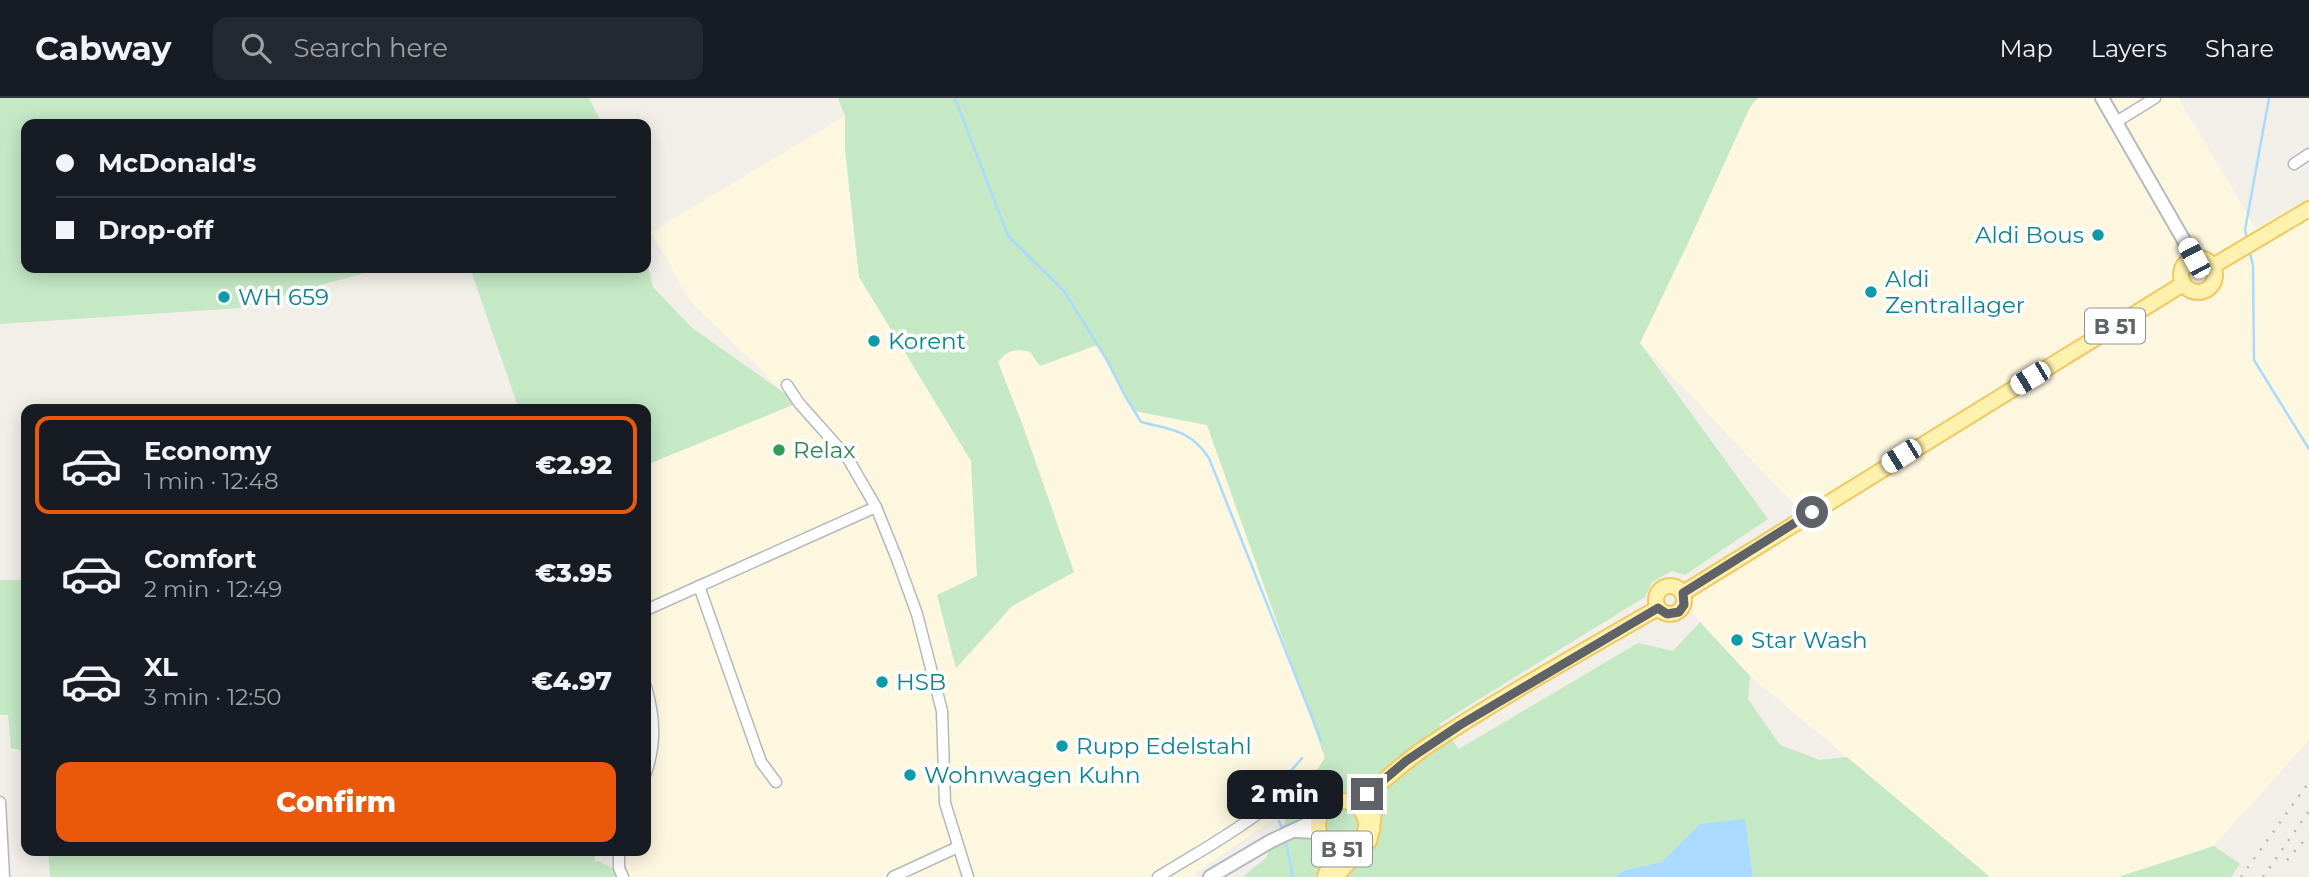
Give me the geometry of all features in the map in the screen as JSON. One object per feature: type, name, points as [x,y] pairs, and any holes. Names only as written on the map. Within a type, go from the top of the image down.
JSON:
[{"type":"main road","points":[[2102,98],[2194,258]]},
{"type":"main road","points":[[2213,267],[2309,209]]},
{"type":"main road","points":[[2194,258],[2203,258],[2213,267],[2213,283],[2205,291],[2195,292],[2183,284],[2182,268],[2185,263],[2194,258]]},
{"type":"main road","name":"B 51","points":[[1683,593],[2183,284]]},
{"type":"main road","points":[[1671,586],[1683,593],[1684,605],[1679,612],[1667,614],[1658,608],[1657,594],[1663,588],[1671,586]]},
{"type":"main road","name":"B 51","points":[[1359,808],[1366,829],[1363,837],[1351,847],[1335,848],[1322,839],[1324,815],[1359,808],[1406,761],[1460,725],[1658,608]]},
{"type":"main road","name":"B 51","points":[[1335,877],[1368,841],[1378,788]]},
{"type":"main road","points":[[1210,877],[1271,841],[1324,815]]},
{"type":"main road","name":"B 51","points":[[1325,877],[1335,848]]},
{"type":"street","points":[[2116,122],[2155,98]]},
{"type":"street","points":[[2294,164],[2309,154]]},
{"type":"street","points":[[787,384],[799,403],[847,457],[876,507],[917,614],[943,725],[945,803],[968,877]]},
{"type":"street","points":[[651,608],[876,507]]},
{"type":"street","points":[[699,586],[761,762],[776,782]]},
{"type":"street","points":[[651,706],[654,747],[651,757]]},
{"type":"street","points":[[1158,877],[1239,827],[1296,780],[1308,778],[1322,784],[1324,815]]},
{"type":"street","points":[[0,802],[5,877]]},
{"type":"street","points":[[893,877],[958,847]]},
{"type":"street","points":[[619,856],[623,877]]},
{"type":"shaded area","points":[[1758,98],[2180,98],[2256,228],[2309,199],[2309,740],[2214,846],[2118,877],[1990,877],[1750,676],[1689,610],[1694,593],[1811,522],[1640,343],[1750,107]]},
{"type":"shaded area","points":[[845,116],[845,149],[859,277],[971,461],[977,576],[957,668],[1013,606],[1074,572],[998,362],[1005,352],[1017,348],[1030,352],[1040,366],[1097,345],[1134,411],[1207,425],[1325,758],[1293,806],[1194,874],[1196,877],[618,877],[615,856],[651,856],[651,463],[795,404],[690,301],[651,232]]},
{"type":"green space","points":[[0,98],[589,98],[600,119],[21,119],[21,273],[364,273],[240,308],[0,324]]},
{"type":"green space","points":[[838,98],[1758,98],[1750,107],[1640,343],[1768,519],[1685,575],[1672,571],[1652,582],[1645,597],[1439,724],[1459,749],[1638,643],[1673,651],[1700,622],[1750,676],[1748,699],[1780,745],[1820,760],[1847,757],[1990,877],[1753,877],[1745,820],[1700,824],[1662,862],[1625,870],[1614,877],[1242,877],[1265,859],[1293,806],[1325,758],[1207,425],[1134,411],[1097,345],[1040,366],[1030,352],[1016,350],[1002,358],[998,362],[1074,572],[1012,606],[956,668],[937,595],[977,576],[971,461],[859,277],[845,149],[845,116]]},
{"type":"green space","points":[[472,273],[650,273],[653,287],[691,327],[787,395],[795,404],[651,463],[651,404],[517,404]]},
{"type":"green space","points":[[0,580],[21,580],[21,750],[11,748],[8,715],[0,715]]},
{"type":"green space","points":[[2214,846],[2240,864],[2231,877],[2118,877]]},
{"type":"green space","points":[[48,856],[596,856],[594,862],[599,861],[615,870],[618,877],[50,877]]},
{"type":"water","points":[[1745,819],[1753,877],[1614,877],[1625,870],[1662,862],[1700,824]]},
{"type":"waterway","points":[[955,98],[1008,236],[1064,291],[1107,360],[1141,422],[1188,436],[1209,458],[1321,740]]},
{"type":"waterway","points":[[2247,239],[2245,230],[2269,98]]},
{"type":"waterway","points":[[2249,249],[2253,266],[2254,360],[2309,449]]},
{"type":"waterway","points":[[1284,779],[1302,758]]},
{"type":"waterway","points":[[1279,821],[1283,831]]},
{"type":"waterway","points":[[1285,838],[1293,877]]},
{"type":"railway","points":[[2241,877],[2309,782]]},
{"type":"railway","points":[[2263,877],[2309,811]]},
{"type":"railway","points":[[2287,860],[2309,835]]},
{"type":"place","name":"Aldi Bous","points":[[2098,235]]},
{"type":"place","name":"Aldi Zentrallager","points":[[1871,292]]},
{"type":"place","name":"WH 659","points":[[224,297]]},
{"type":"place","name":"Korent","points":[[874,341]]},
{"type":"place","name":"Relax","points":[[779,450]]},
{"type":"place","name":"Star Wash","points":[[1737,640]]},
{"type":"place","name":"HSB","points":[[882,682]]},
{"type":"place","name":"Rupp Edelstahl","points":[[1062,746]]},
{"type":"place","name":"Wohnwagen Kuhn","points":[[910,775]]},
{"type":"route","points":[[1367,794],[1425,748],[1560,664],[1658,608],[1671,615],[1679,612],[1685,601],[1683,593],[1812,512]]}]
